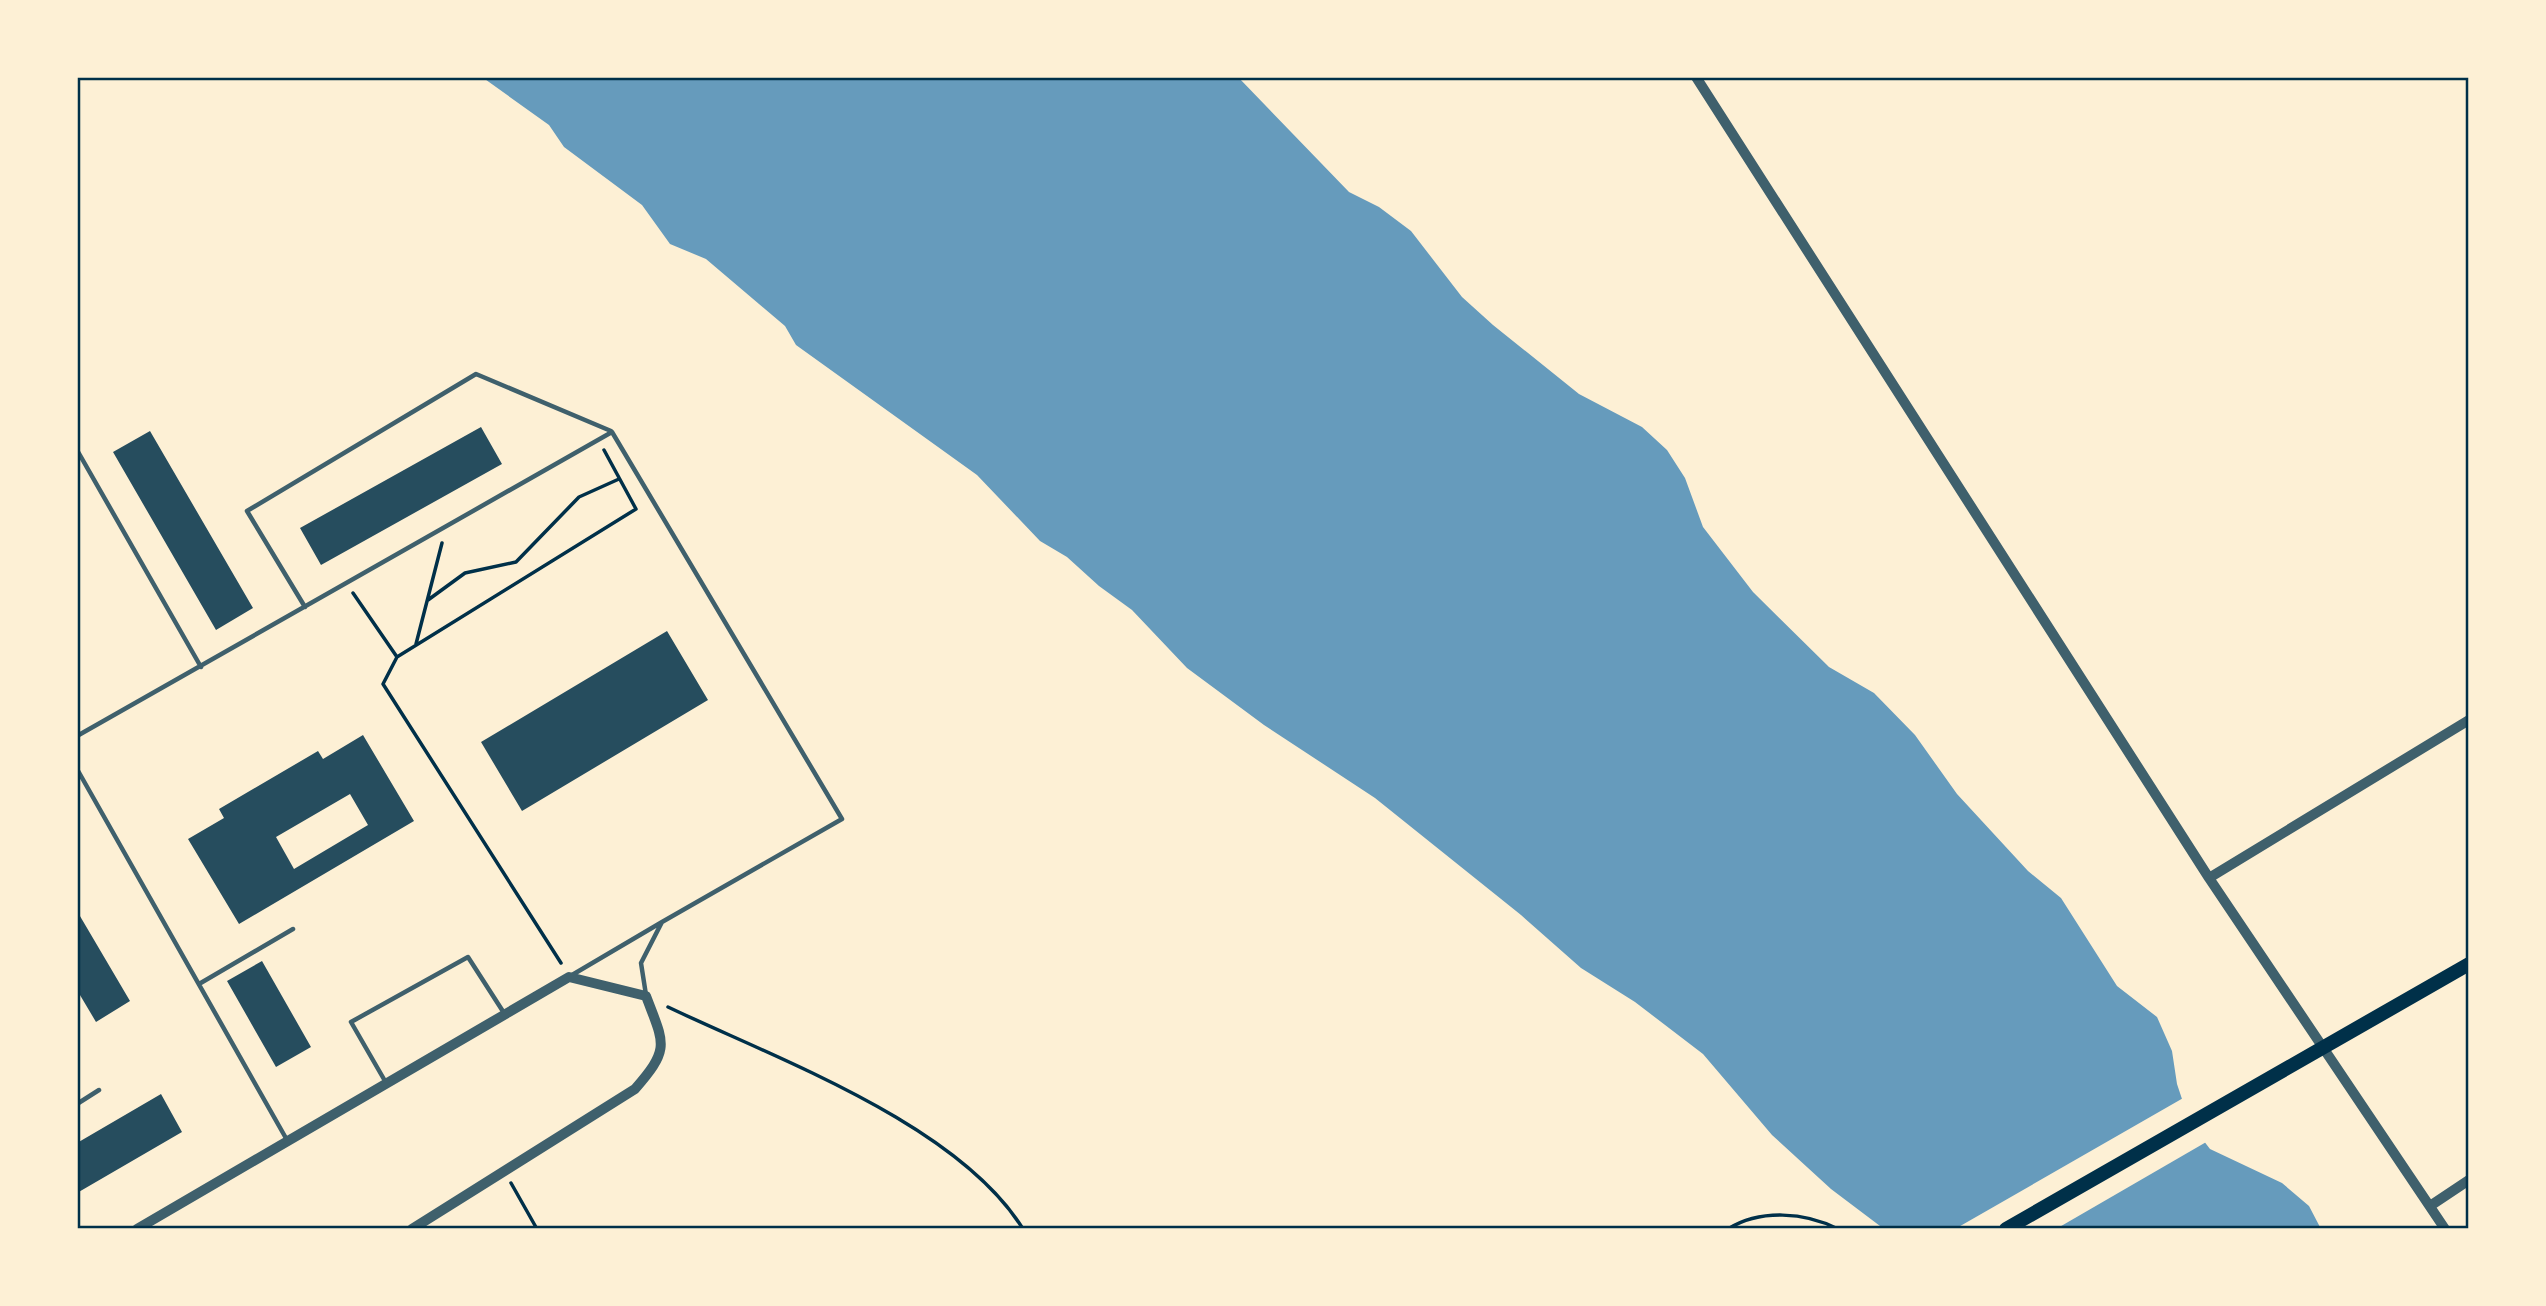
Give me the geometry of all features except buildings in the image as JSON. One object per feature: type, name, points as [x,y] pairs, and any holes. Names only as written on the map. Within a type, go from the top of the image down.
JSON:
[{"type":"highway","points":[[2006,1229],[2469,964]]},
{"type":"street","points":[[1696,77],[2209,878],[2445,1229]]},
{"type":"street","points":[[2209,878],[2469,720]]},
{"type":"street","points":[[137,1229],[569,977],[646,996],[663,1043],[656,1066],[635,1089],[412,1229]]},
{"type":"street","points":[[2430,1206],[2469,1180]]},
{"type":"lane","points":[[305,607],[247,510],[475,373],[612,432],[842,819],[569,977]]},
{"type":"lane","points":[[77,736],[612,432]]},
{"type":"lane","points":[[77,450],[201,667]]},
{"type":"lane","points":[[77,769],[288,1141]]},
{"type":"lane","points":[[646,996],[641,963],[662,922]]},
{"type":"lane","points":[[199,984],[293,929]]},
{"type":"lane","points":[[386,1083],[351,1022],[468,957],[505,1014]]},
{"type":"lane","points":[[77,1104],[99,1090]]},
{"type":"path","points":[[569,977],[383,684],[397,657],[636,509],[598,439]]},
{"type":"path","points":[[428,600],[466,573],[516,562],[579,497],[620,478]]},
{"type":"path","points":[[416,646],[446,527]]},
{"type":"path","points":[[346,584],[397,657]]},
{"type":"path","points":[[646,996],[878,1107],[961,1159],[1023,1229]]},
{"type":"path","points":[[505,1172],[537,1229]]},
{"type":"path","points":[[1728,1229],[1771,1215],[1796,1215],[1825,1222],[1838,1229]]},
{"type":"water","points":[[482,77],[1238,77],[1349,192],[1379,207],[1411,231],[1462,297],[1493,325],[1579,394],[1642,427],[1667,450],[1685,478],[1703,527],[1753,592],[1829,667],[1874,693],[1915,735],[1957,794],[2028,871],[2061,898],[2117,986],[2157,1017],[2172,1051],[2177,1084],[2190,1123],[2210,1149],[2282,1183],[2309,1206],[2321,1229],[1884,1229],[1831,1189],[1772,1135],[1703,1054],[1635,1002],[1581,968],[1521,915],[1375,798],[1264,725],[1187,668],[1132,610],[1099,586],[1067,557],[1040,541],[977,475],[796,345],[785,326],[706,259],[670,244],[642,205],[564,147],[549,125]]},
{"type":"pier","points":[[2185,1097],[2193,1121],[2208,1141],[2056,1229],[1955,1229]]}]
